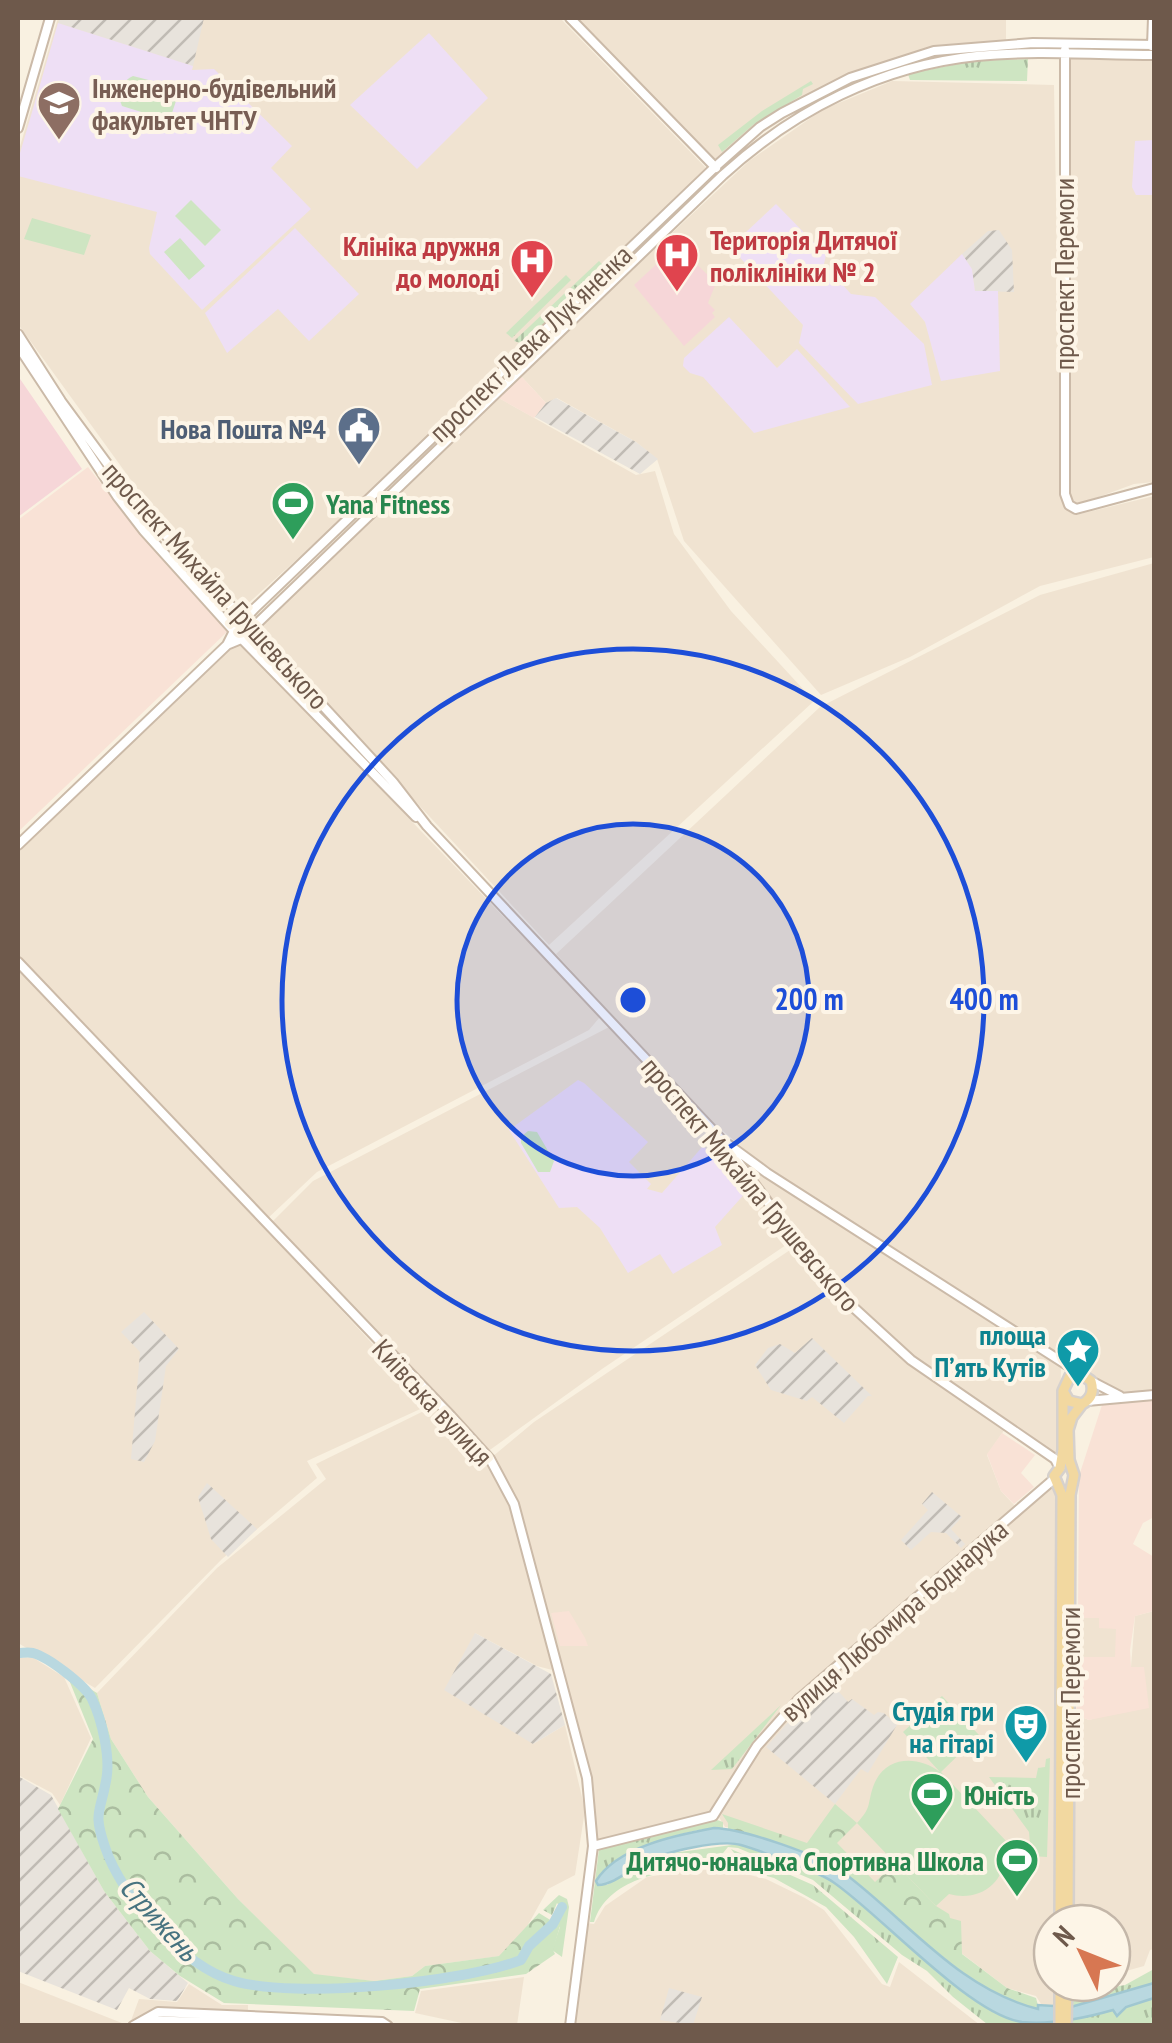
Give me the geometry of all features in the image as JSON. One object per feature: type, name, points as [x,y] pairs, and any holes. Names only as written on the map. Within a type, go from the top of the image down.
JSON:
[{"type":"main road","points":[[18,128],[50,18]]},
{"type":"main road","points":[[570,18],[723,175]]},
{"type":"main road","points":[[1152,18],[1153,50]]},
{"type":"main road","name":"проспект Левка Лукʼяненка","points":[[227,645],[243,621],[760,127],[873,68],[961,47],[1064,42],[1153,50]]},
{"type":"main road","name":"проспект Перемоги","points":[[1064,42],[1065,494],[1069,506],[1076,509],[1154,488]]},
{"type":"main road","name":"проспект Левка Лукʼяненка","points":[[18,844],[227,645],[241,638],[723,175],[791,121],[881,78],[959,58],[1153,50]]},
{"type":"main road","name":"проспект Михайла Грушевського","points":[[18,334],[61,401],[137,504],[377,773]]},
{"type":"main road","name":"проспект Михайла Грушевського","points":[[18,346],[117,496],[234,631],[377,773],[722,1140],[841,1297],[911,1360],[1054,1459],[1060,1468]]},
{"type":"main road","name":"Київська вулиця","points":[[18,962],[490,1459],[514,1504],[587,1778],[592,1862],[570,2026]]},
{"type":"main road","points":[[722,1140],[766,1174],[1086,1378],[1124,1397]]},
{"type":"main road","points":[[756,1185],[758,1177],[766,1174]]},
{"type":"main road","points":[[1072,1484],[1066,1487],[1056,1483],[1063,1391],[1070,1376],[1086,1378]]},
{"type":"main road","points":[[1060,1468],[1072,1470],[1070,1423],[1093,1392],[1086,1378]]},
{"type":"main road","points":[[1063,1391],[1069,1400],[1084,1402],[1154,1396]]},
{"type":"main road","name":"проспект Перемоги","points":[[1065,1659],[1072,1470]]},
{"type":"main road","name":"проспект Перемоги","points":[[1056,1483],[1062,1495],[1064,1903]]},
{"type":"main road","name":"вулиця Любомира Боднарука","points":[[593,1846],[714,1816],[737,1773],[800,1698],[1056,1483]]},
{"type":"main road","points":[[138,2023],[158,2012],[177,2012],[382,2022],[388,2026]]},
{"type":"main road","points":[[138,2023],[308,2026]]},
{"type":"shaded area","points":[[58,18],[560,18],[706,168],[356,506],[244,607],[136,487],[18,324],[18,153]]},
{"type":"shaded area","points":[[60,18],[204,18],[193,66],[58,23]]},
{"type":"shaded area","points":[[578,18],[1006,18],[1006,40],[938,45],[847,77],[747,134],[715,160]]},
{"type":"shaded area","points":[[58,23],[193,66],[192,70],[214,69],[292,146],[271,168],[311,209],[202,310],[150,254],[157,212],[18,176],[18,160]]},
{"type":"shaded area","points":[[429,33],[488,98],[417,169],[350,105]]},
{"type":"shaded area","points":[[1069,54],[1154,57],[1154,482],[1134,484],[1077,505],[1061,496],[1076,515],[1154,496],[1154,557],[1040,586],[910,657],[821,695],[684,541],[657,459],[636,442],[557,398],[546,403],[520,375],[749,161],[822,110],[892,81],[1054,85],[1061,485]]},
{"type":"shaded area","points":[[1154,140],[1154,195],[1136,195],[1132,187],[1135,141]]},
{"type":"shaded area","points":[[776,204],[826,255],[824,264],[851,294],[875,297],[924,344],[932,385],[858,404],[799,343],[803,325],[730,247]]},
{"type":"shaded area","points":[[295,228],[359,294],[309,341],[278,309],[227,353],[205,313]]},
{"type":"shaded area","points":[[999,230],[1012,250],[1014,292],[975,291],[972,269],[962,254],[988,231]]},
{"type":"shaded area","name":"Територія Дитячої поліклініки № 2","points":[[677,245],[716,283],[708,303],[715,310],[715,317],[684,346],[634,285]]},
{"type":"shaded area","points":[[962,254],[972,269],[975,291],[998,291],[1000,371],[941,381],[925,322],[910,304]]},
{"type":"shaded area","points":[[729,317],[777,368],[797,349],[850,407],[754,433],[703,377],[683,366],[684,358]]},
{"type":"shaded area","points":[[520,375],[546,403],[534,418],[497,397]]},
{"type":"shaded area","points":[[18,376],[82,469],[18,517]]},
{"type":"shaded area","points":[[497,397],[636,475],[655,471],[674,534],[731,611],[814,701],[549,945],[256,630]]},
{"type":"shaded area","points":[[556,398],[636,442],[658,459],[640,474],[535,417],[546,403]]},
{"type":"shaded area","points":[[88,467],[143,536],[230,629],[18,832],[18,520]]},
{"type":"shaded area","points":[[1154,563],[1154,1392],[1120,1394],[774,1174],[711,1121],[556,954],[820,707],[1040,595]]},
{"type":"shaded area","points":[[240,643],[600,1017],[589,1030],[317,1172],[267,1219],[18,955],[18,853],[222,654]]},
{"type":"shaded area","points":[[18,970],[221,1180],[429,1405],[307,1461],[317,1478],[222,1559],[95,1688],[18,1643]]},
{"type":"shaded area","points":[[611,1026],[718,1140],[792,1241],[487,1452],[270,1224],[313,1181]]},
{"type":"shaded area","points":[[578,1080],[648,1142],[629,1162],[651,1184],[647,1189],[662,1193],[703,1146],[748,1190],[715,1227],[722,1245],[673,1274],[660,1254],[628,1273],[600,1228],[577,1207],[559,1208],[509,1130]]},
{"type":"shaded area","points":[[738,1156],[1061,1366],[1059,1455],[916,1360],[838,1291]]},
{"type":"shaded area","points":[[796,1246],[818,1278],[905,1361],[1005,1429],[987,1455],[1001,1491],[1016,1507],[783,1711],[730,1782],[714,1812],[595,1844],[584,1754],[519,1505],[492,1457],[534,1422]]},
{"type":"shaded area","points":[[144,1312],[179,1349],[166,1366],[155,1441],[144,1462],[131,1459],[140,1352],[121,1332]]},
{"type":"shaded area","points":[[812,1338],[872,1396],[844,1423],[812,1397],[807,1401],[771,1390],[755,1365],[768,1348],[780,1344],[795,1353]]},
{"type":"shaded area","points":[[1154,1399],[1154,1517],[1143,1523],[1133,1544],[1154,1557],[1154,1611],[1135,1616],[1130,1650],[1131,1667],[1144,1667],[1149,1708],[1089,1720],[1076,1715],[1079,1657],[1115,1657],[1116,1629],[1099,1628],[1099,1618],[1078,1618],[1079,1476],[1102,1405]]},
{"type":"shaded area","points":[[436,1405],[488,1462],[504,1487],[518,1530],[556,1671],[537,1666],[475,1633],[533,1744],[565,1725],[585,1810],[575,1875],[548,1889],[524,1932],[500,1956],[425,1966],[412,1976],[374,1981],[314,1975],[238,1899],[148,1797],[111,1739],[97,1693],[217,1568],[326,1479],[316,1464]]},
{"type":"shaded area","points":[[1002,1433],[1035,1455],[1021,1473],[1034,1487],[1014,1504],[1001,1491],[987,1454]]},
{"type":"shaded area","points":[[207,1483],[257,1529],[228,1557],[211,1539],[198,1497]]},
{"type":"shaded area","points":[[1053,1485],[1058,1492],[1056,1903],[1032,1903],[1032,1995],[1007,1988],[935,1933],[744,1829],[725,1827],[717,1814],[752,1755],[797,1704]]},
{"type":"shaded area","points":[[932,1492],[962,1517],[951,1529],[965,1544],[961,1548],[946,1533],[931,1532],[911,1550],[901,1540],[928,1510],[922,1504]]},
{"type":"shaded area","points":[[569,1611],[588,1646],[560,1646],[551,1613]]},
{"type":"shaded area","points":[[1154,1611],[1154,1949],[1144,1966],[1132,1969],[1132,1903],[1072,1903],[1076,1715],[1089,1720],[1109,1714],[1144,1667],[1131,1667],[1135,1616]]},
{"type":"shaded area","points":[[1080,1618],[1099,1618],[1116,1628],[1116,1657],[1079,1657]]},
{"type":"shaded area","points":[[475,1633],[551,1674],[565,1725],[533,1744],[444,1690]]},
{"type":"shaded area","points":[[32,1657],[64,1677],[91,1738],[60,1805],[52,1793],[18,1775],[18,1658]]},
{"type":"shaded area","points":[[832,1684],[848,1702],[852,1699],[874,1715],[884,1713],[897,1725],[868,1773],[861,1769],[835,1804],[766,1747],[800,1709]]},
{"type":"shaded area","points":[[18,1776],[51,1795],[104,1891],[150,1951],[188,1983],[177,2001],[150,1999],[129,1988],[117,2010],[18,1971]]},
{"type":"shaded area","points":[[693,1870],[730,1870],[766,1879],[805,1898],[824,1910],[882,1984],[890,1987],[899,1962],[980,2025],[573,2026],[586,1923],[594,1924],[605,1906],[647,1877]]},
{"type":"shaded area","points":[[524,1977],[517,2025],[471,2025],[415,2013],[421,1991]]},
{"type":"shaded area","points":[[18,1982],[127,2025],[18,2025]]},
{"type":"shaded area","points":[[189,1984],[222,2005],[248,2005],[248,2025],[129,2026],[139,1999],[177,2002]]},
{"type":"shaded area","points":[[669,1988],[702,1997],[693,2025],[660,2020]]},
{"type":"green space","points":[[1028,59],[1027,81],[910,80],[908,74],[972,61]]},
{"type":"green space","points":[[133,76],[172,86],[177,98],[172,113],[164,119],[122,106],[122,88]]},
{"type":"green space","points":[[811,81],[813,84],[803,89],[802,95],[753,125],[722,152],[718,145],[762,111]]},
{"type":"green space","points":[[191,200],[221,230],[205,246],[175,216]]},
{"type":"green space","points":[[32,218],[91,235],[84,255],[24,239]]},
{"type":"green space","points":[[180,238],[205,266],[189,280],[164,252]]},
{"type":"green space","points":[[599,261],[604,266],[527,339],[514,341]]},
{"type":"green space","points":[[566,275],[571,280],[512,338],[506,333]]},
{"type":"green space","points":[[528,1131],[537,1132],[554,1161],[550,1172],[538,1172],[521,1143],[521,1137]]},
{"type":"green space","points":[[67,1675],[97,1693],[111,1739],[148,1797],[238,1899],[314,1974],[374,1981],[412,1976],[425,1966],[499,1956],[539,1913],[560,1926],[555,1954],[526,1974],[420,1989],[414,2011],[224,2003],[180,1976],[150,1951],[104,1891],[58,1809],[93,1739]]},
{"type":"green space","name":"Юність","points":[[942,1696],[979,1735],[941,1772],[1007,1842],[1003,1845],[1003,1868],[991,1886],[972,1895],[949,1894],[936,1906],[857,1823],[867,1809],[878,1776],[893,1764],[912,1761],[940,1772],[903,1732]]},
{"type":"green space","points":[[781,1705],[732,1769],[711,1770]]},
{"type":"green space","points":[[1050,1758],[1047,1857],[1031,1856],[1029,1832],[989,1777],[1036,1778],[1038,1768],[1045,1767],[1046,1759]]},
{"type":"green space","points":[[835,1804],[857,1823],[837,1843],[875,1882],[895,1863],[936,1906],[950,1918],[961,1921],[962,1954],[1007,1988],[1032,1997],[1032,2003],[1037,2003],[1039,2009],[1017,2004],[974,1981],[899,1922],[842,1870],[728,1829],[722,1814],[807,1843]]},
{"type":"green space","points":[[717,1820],[723,1822],[723,1828],[653,1843],[618,1860],[596,1881],[607,1885],[647,1860],[665,1854],[739,1844],[832,1881],[950,1980],[1004,2017],[1050,2020],[1050,2025],[987,2024],[813,1880],[738,1848],[728,1847],[710,1869],[659,1873],[626,1885],[612,1895],[594,1922],[590,1922],[599,1849]]},
{"type":"green space","points":[[731,1849],[813,1885],[898,1957],[887,1984],[854,1937],[826,1907],[774,1878],[748,1871]]},
{"type":"green space","points":[[559,1895],[567,1899],[569,1907],[562,1957],[552,1950],[560,1927],[554,1921],[564,1912],[557,1903],[552,1915],[543,1910]]},
{"type":"green space","points":[[1154,1969],[1154,1983],[1132,1989],[1132,1981]]},
{"type":"green space","points":[[1154,1998],[1154,2025],[1071,2026],[1071,2019],[1113,2010],[1117,2016],[1126,2007]]},
{"type":"water","points":[[714,1828],[727,1829],[800,1851],[833,1866],[958,1970],[1009,1999],[1038,2009],[1038,2005],[1132,2003],[1132,1989],[1154,1983],[1154,1998],[1126,2007],[1117,2016],[1113,2010],[1033,2023],[1001,2015],[952,1983],[833,1882],[741,1845],[707,1845],[678,1851],[598,1885],[596,1881],[618,1859],[666,1839]]},
{"type":"waterway","name":"Стрижень","points":[[18,1653],[33,1653],[48,1660],[74,1679],[92,1699],[107,1761],[99,1827],[113,1866],[156,1927],[214,1973],[234,1981],[296,1989],[378,1986],[459,1976],[521,1960],[529,1946],[553,1924],[562,1907]]},
{"type":"place","name":"Інженерно-будівельний факультет ЧНТУ","points":[[59,141]]},
{"type":"place","name":"Територія Дитячої поліклініки № 2","points":[[677,293]]},
{"type":"place","name":"Клініка дружня до молоді","points":[[532,299]]},
{"type":"place","name":"Нова Пошта №4","points":[[359,466]]},
{"type":"place","name":"Yana Fitness","points":[[293,541]]},
{"type":"place","name":"площа Пʼять Кутів","points":[[1078,1388]]},
{"type":"place","name":"Студія гри на гітарі","points":[[1026,1764]]},
{"type":"place","name":"Юність","points":[[932,1832]]},
{"type":"place","name":"Дитячо-юнацька Спортивна Школа","points":[[1017,1898]]}]
